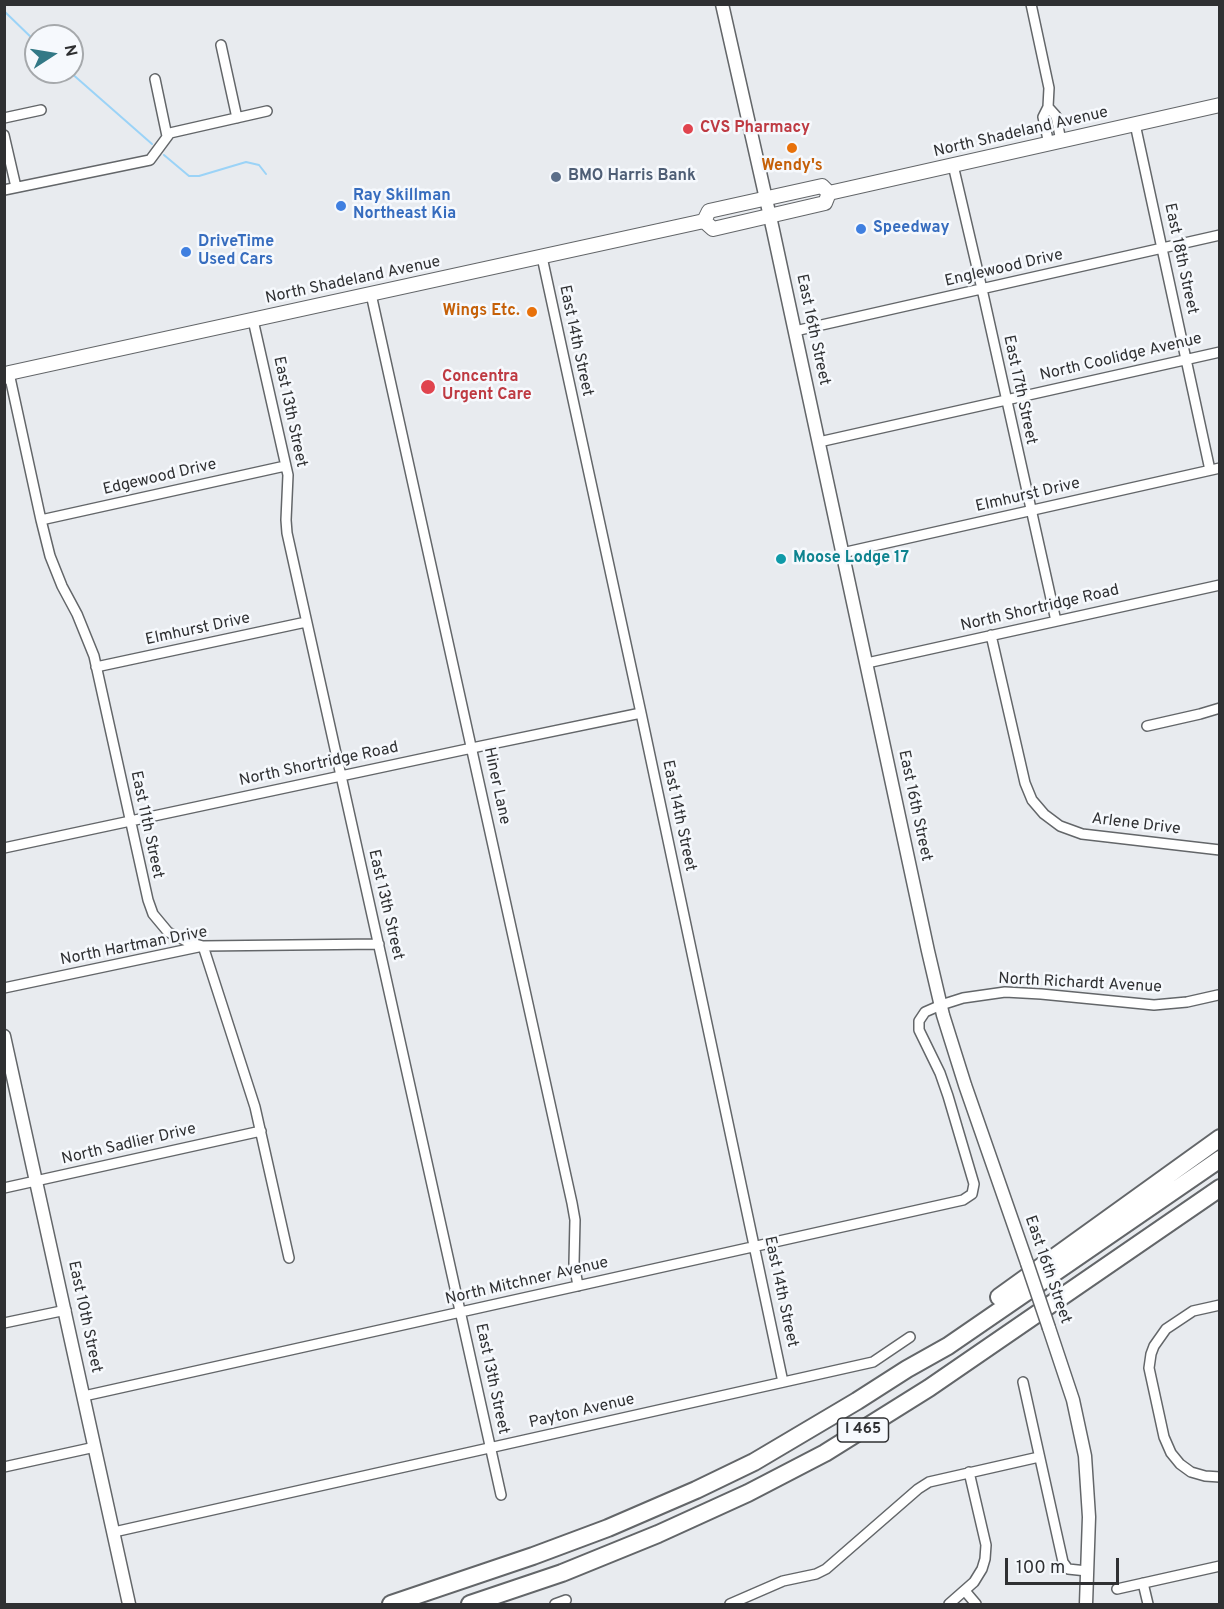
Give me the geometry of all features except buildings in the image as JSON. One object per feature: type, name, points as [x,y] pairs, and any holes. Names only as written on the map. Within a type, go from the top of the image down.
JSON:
[{"type":"highway","points":[[907,1369],[942,1338],[1220,1138]]},
{"type":"highway","name":"I 465","points":[[391,1605],[640,1515],[754,1462],[948,1346],[1220,1159]]},
{"type":"highway","name":"I 465","points":[[470,1605],[637,1544],[727,1503],[818,1457],[937,1383],[1220,1188]]},
{"type":"main road","name":"North Shadeland Avenue","points":[[829,194],[1220,105]]},
{"type":"main road","name":"North Shadeland Avenue","points":[[705,221],[709,211],[766,198],[822,186],[829,194]]},
{"type":"main road","name":"North Shadeland Avenue","points":[[705,221],[713,229],[825,202],[829,194]]},
{"type":"main road","name":"North Shadeland Avenue","points":[[6,374],[705,221]]},
{"type":"street","name":"East 16th Street","points":[[722,4],[941,1005],[965,1085],[1073,1400],[1085,1456],[1089,1516],[1086,1605]]},
{"type":"street","points":[[1031,4],[1049,88],[1048,106],[1056,116],[1055,142]]},
{"type":"street","points":[[221,45],[237,118]]},
{"type":"street","points":[[155,79],[167,136]]},
{"type":"street","points":[[4,118],[41,110]]},
{"type":"street","points":[[4,190],[150,160],[170,133],[267,111]]},
{"type":"street","name":"East 18th Street","points":[[1136,124],[1186,359],[1215,469]]},
{"type":"street","points":[[4,135],[16,187]]},
{"type":"street","name":"East 17th Street","points":[[952,165],[1056,621]]},
{"type":"street","name":"Englewood Drive","points":[[795,331],[1220,235]]},
{"type":"street","name":"East 14th Street","points":[[542,257],[783,1382]]},
{"type":"street","name":"Hiner Lane","points":[[371,294],[572,1203],[575,1225],[574,1260],[578,1286]]},
{"type":"street","name":"East 13th Street","points":[[253,320],[288,475],[287,533],[501,1495]]},
{"type":"street","name":"North Coolidge Avenue","points":[[819,442],[1220,352]]},
{"type":"street","name":"East 11th Street","points":[[6,374],[50,556],[94,656],[147,900],[153,914],[171,934],[192,944],[203,946]]},
{"type":"street","name":"Edgewood Drive","points":[[41,520],[285,466]]},
{"type":"street","name":"Elmhurst Drive","points":[[843,553],[1215,469]]},
{"type":"street","name":"North Shortridge Road","points":[[867,663],[1220,585]]},
{"type":"street","name":"Elmhurst Drive","points":[[96,667],[306,622]]},
{"type":"street","name":"Arlene Drive","points":[[991,636],[1026,787],[1036,806],[1052,821],[1068,831],[1085,835],[1220,850]]},
{"type":"street","points":[[1147,726],[1220,708]]},
{"type":"street","name":"North Shortridge Road","points":[[4,848],[641,713]]},
{"type":"street","name":"North Hartman Drive","points":[[4,988],[203,946],[379,944]]},
{"type":"street","points":[[203,946],[251,1091],[289,1258]]},
{"type":"street","name":"North Richardt Avenue","points":[[973,1192],[974,1181],[948,1096],[919,1030],[922,1015],[941,1005],[980,995],[1005,993],[1041,994],[1154,1005],[1187,1002],[1218,995]]},
{"type":"street","name":"East 10th Street","points":[[4,1036],[114,1532],[125,1604]]},
{"type":"street","name":"North Sadlier Drive","points":[[4,1188],[261,1131]]},
{"type":"street","name":"North Mitchner Avenue","points":[[84,1396],[960,1201],[968,1198],[973,1192]]},
{"type":"street","points":[[1220,1305],[1193,1311],[1166,1329],[1154,1346],[1149,1371],[1164,1437],[1171,1453],[1191,1472],[1220,1477]]},
{"type":"street","points":[[4,1323],[66,1310]]},
{"type":"street","name":"Payton Avenue","points":[[114,1532],[873,1362],[910,1337]]},
{"type":"street","points":[[1023,1382],[1063,1562],[1068,1569],[1087,1571]]},
{"type":"street","points":[[4,1467],[95,1447]]},
{"type":"street","points":[[730,1605],[783,1581],[828,1568],[921,1486],[937,1479],[1040,1457]]},
{"type":"street","points":[[949,1605],[978,1576],[985,1559],[986,1545],[969,1472]]},
{"type":"street","points":[[1117,1589],[1220,1566]]},
{"type":"street","points":[[1143,1583],[1148,1605]]},
{"type":"street","points":[[965,1591],[976,1605]]},
{"type":"street","points":[[555,1605],[566,1600]]},
{"type":"waterway","points":[[4,11],[24,30]]},
{"type":"waterway","points":[[84,84],[152,144]]},
{"type":"waterway","points":[[164,155],[189,176],[199,176],[246,162],[259,165],[266,174]]},
{"type":"place","name":"CVS Pharmacy","points":[[688,129]]},
{"type":"place","name":"Wendy's","points":[[792,148]]},
{"type":"place","name":"BMO Harris Bank","points":[[556,177]]},
{"type":"place","name":"Ray Skillman Northeast Kia","points":[[341,206]]},
{"type":"place","name":"Speedway","points":[[861,229]]},
{"type":"place","name":"DriveTime Used Cars","points":[[186,252]]},
{"type":"place","name":"Wings Etc.","points":[[532,312]]},
{"type":"place","name":"Concentra Urgent Care","points":[[428,387]]},
{"type":"place","name":"Moose Lodge 17","points":[[781,559]]}]
